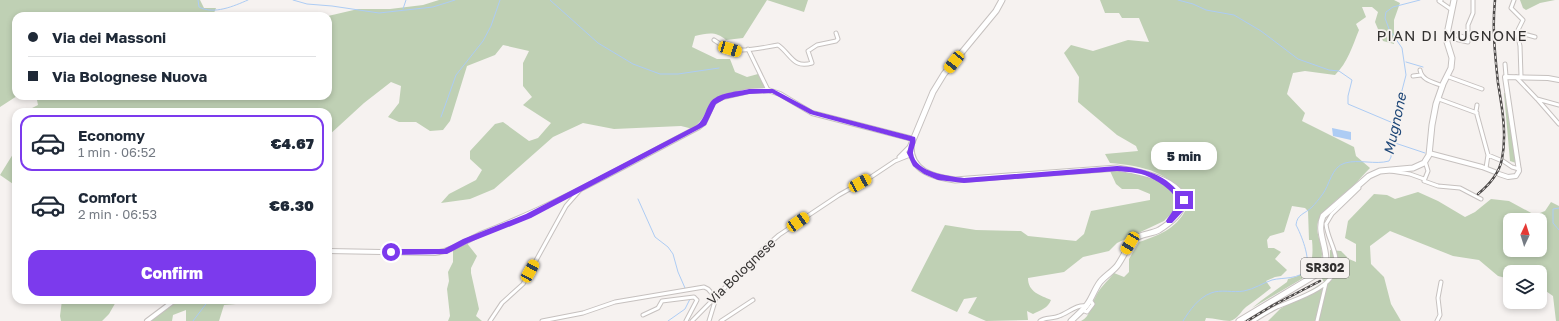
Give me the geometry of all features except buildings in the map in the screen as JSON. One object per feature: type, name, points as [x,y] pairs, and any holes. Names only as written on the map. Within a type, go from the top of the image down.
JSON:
[{"type":"main road","points":[[1002,0],[996,11],[944,74],[933,92],[908,154],[915,164],[940,178],[955,180],[1117,168],[1129,169],[1150,174],[1170,186],[1179,198],[1179,206],[1170,221],[1158,230],[1134,239],[1117,266],[1100,282],[1084,308],[1071,321]]},
{"type":"main road","points":[[1425,161],[1429,153],[1432,124],[1443,86],[1449,76],[1452,61],[1447,46],[1447,35],[1454,0]]},
{"type":"main road","name":"SR302","points":[[1239,321],[1324,270],[1327,257],[1320,220],[1358,185],[1373,173],[1410,168],[1423,164],[1425,161]]},
{"type":"street","points":[[1441,0],[1439,1],[1452,10]]},
{"type":"street","points":[[1447,35],[1468,42],[1468,25],[1472,20],[1474,10],[1473,0]]},
{"type":"street","points":[[1514,0],[1511,8],[1523,20],[1517,32],[1520,46],[1522,76]]},
{"type":"street","points":[[1517,32],[1535,37]]},
{"type":"street","points":[[714,40],[722,46],[739,51],[778,45],[794,61],[803,64],[811,64],[812,60],[808,51],[809,49],[818,45],[836,41],[838,38],[836,34]]},
{"type":"street","points":[[748,49],[768,90]]},
{"type":"street","points":[[1429,153],[1486,168],[1505,177],[1514,177],[1518,175],[1519,169],[1505,80],[1505,64]]},
{"type":"street","points":[[1420,70],[1420,75]]},
{"type":"street","points":[[1413,76],[1420,75],[1423,78],[1443,86]]},
{"type":"street","points":[[1449,76],[1482,89]]},
{"type":"street","points":[[1506,76],[1551,78],[1559,80]]},
{"type":"street","points":[[1515,76],[1559,124]]},
{"type":"street","points":[[332,251],[445,252],[465,241],[528,216],[699,127],[704,123],[713,103],[724,97],[749,91],[768,90],[780,94],[812,112],[913,139]]},
{"type":"street","points":[[1439,99],[1477,113]]},
{"type":"street","points":[[1537,99],[1559,105]]},
{"type":"street","points":[[1477,105],[1477,113],[1488,155],[1486,168]]},
{"type":"street","name":"Via Bolognese","points":[[692,321],[715,296],[771,241],[839,195],[908,154]]},
{"type":"street","points":[[1488,155],[1502,160],[1512,167],[1519,169]]},
{"type":"street","points":[[1424,179],[1428,171],[1425,161]]},
{"type":"street","points":[[1389,170],[1415,176],[1438,186],[1460,188],[1481,198]]},
{"type":"street","points":[[1253,321],[1278,306],[1309,293],[1326,283],[1333,276],[1336,266],[1334,249],[1326,224],[1331,216],[1355,193],[1359,188],[1358,185]]},
{"type":"street","points":[[490,321],[502,303],[523,284],[566,206],[580,190]]},
{"type":"street","points":[[1437,321],[1440,315],[1438,298],[1441,282]]},
{"type":"street","points":[[1317,321],[1326,283]]},
{"type":"street","points":[[542,321],[583,313],[615,302],[704,286],[716,298],[709,321]]},
{"type":"street","name":"Via Bolognese","points":[[643,315],[658,308],[662,301],[694,297],[696,298],[697,304],[686,321]]},
{"type":"street","points":[[721,321],[753,300]]},
{"type":"street","points":[[147,321],[170,304]]},
{"type":"street","points":[[1040,321],[1042,319],[1051,319],[1069,313],[1080,305],[1084,308]]},
{"type":"green space","points":[[0,0],[200,0],[204,8],[216,8],[214,12],[12,12],[12,99],[0,107]]},
{"type":"green space","points":[[439,0],[767,0],[743,38],[726,40],[719,35],[704,34],[695,36],[692,47],[717,59],[730,59],[735,72],[747,77],[758,74],[766,89],[745,90],[713,100],[702,119],[693,129],[681,126],[614,129],[583,123],[553,137],[494,189],[470,199],[441,203],[449,194],[476,180],[482,170],[470,159],[470,151],[495,124],[503,122],[529,141],[538,138],[551,123],[523,105],[532,97],[523,86],[523,63],[529,51],[503,45],[495,55],[467,66],[450,121],[443,130],[430,131],[416,122],[399,122],[388,117],[399,103],[401,86],[391,82],[364,103],[332,132],[332,108],[32,108],[38,105],[37,100],[332,100],[332,15],[358,9],[390,9],[423,5]]},
{"type":"green space","points":[[767,0],[808,0],[804,12]]},
{"type":"green space","points":[[1100,0],[1394,0],[1400,3],[1394,20],[1394,44],[1383,41],[1375,22],[1378,12],[1372,7],[1362,7],[1366,17],[1356,24],[1359,30],[1352,48],[1343,65],[1335,75],[1305,71],[1293,73],[1287,94],[1305,113],[1302,121],[1354,147],[1356,156],[1370,168],[1320,217],[1317,227],[1322,256],[1321,263],[1317,270],[1252,308],[1287,282],[1288,279],[1302,274],[1309,266],[1311,261],[1312,240],[1309,240],[1308,211],[1305,208],[1292,206],[1284,232],[1270,236],[1267,240],[1268,248],[1274,248],[1281,252],[1275,259],[1287,270],[1281,276],[1266,281],[1271,288],[1246,307],[1233,320],[1227,321],[1206,318],[1205,321],[1081,321],[1089,314],[1093,301],[1099,291],[1114,273],[1124,277],[1129,272],[1129,259],[1139,242],[1162,233],[1174,225],[1180,219],[1188,205],[1182,194],[1174,185],[1156,172],[1134,166],[1110,163],[1105,154],[1138,151],[1136,146],[1117,135],[1078,102],[1079,77],[1064,53],[1071,45],[1093,51],[1128,40],[1149,42],[1139,18],[1122,18],[1119,13],[1105,13]]},
{"type":"green space","points":[[1520,0],[1555,0],[1540,3],[1526,10],[1523,8]]},
{"type":"green space","points":[[1505,93],[1516,163],[1510,161]]},
{"type":"green space","points":[[12,156],[12,183],[0,175]]},
{"type":"green space","points":[[1110,171],[1127,171],[1143,175],[1166,185],[1173,193],[1175,208],[1164,221],[1117,243],[1109,251],[1083,257],[1064,272],[1028,278],[1032,290],[1051,300],[1046,307],[1033,314],[1027,311],[1028,320],[986,321],[968,313],[977,297],[964,299],[957,312],[911,291],[945,225],[976,230],[1021,231],[1028,236],[1076,241],[1084,234],[1091,211],[1150,200],[1150,194],[1138,189],[1122,189],[1116,184]]},
{"type":"green space","points":[[1418,192],[1438,201],[1465,217],[1475,212],[1491,199],[1509,201],[1531,213],[1503,213],[1503,257],[1547,257],[1547,213],[1540,213],[1545,211],[1551,202],[1559,206],[1559,321],[1556,321],[1553,296],[1547,292],[1547,265],[1503,265],[1503,277],[1498,276],[1479,260],[1453,256],[1390,231],[1370,246],[1371,264],[1384,277],[1391,304],[1401,321],[1268,321],[1280,309],[1324,282],[1321,277],[1326,272],[1329,265],[1330,250],[1341,251],[1349,259],[1356,262],[1356,244],[1345,238],[1348,221],[1374,194],[1387,195],[1395,199]]},
{"type":"green space","points":[[466,242],[477,256],[471,268],[471,273],[479,309],[476,316],[482,321],[448,321],[450,316],[447,289],[449,281],[448,272],[453,262],[453,250]]},
{"type":"green space","points":[[62,304],[115,304],[109,314],[102,321],[61,321]]},
{"type":"green space","points":[[173,304],[236,304],[224,305],[219,321],[186,321],[186,310],[173,315],[172,321],[150,321]]},
{"type":"water","points":[[1332,128],[1351,132],[1351,140],[1333,136]]},
{"type":"waterway","points":[[198,0],[199,7],[211,10],[224,9],[248,0]]},
{"type":"waterway","points":[[293,0],[307,4],[379,13],[433,7],[455,0]]},
{"type":"waterway","points":[[403,9],[406,0]]},
{"type":"waterway","points":[[441,117],[456,75],[483,41],[491,26],[500,0]]},
{"type":"waterway","points":[[550,0],[598,43],[633,64],[660,74],[678,74],[719,68]]},
{"type":"waterway","points":[[1178,0],[1193,4],[1206,10],[1234,15],[1261,31],[1298,59],[1329,70],[1339,71],[1352,80],[1348,96],[1348,104],[1393,123]]},
{"type":"waterway","name":"Mugnone","points":[[1183,321],[1198,301],[1206,295],[1219,291],[1244,291],[1272,280],[1296,277],[1303,273],[1306,269],[1307,259],[1303,240],[1296,225],[1297,221],[1302,214],[1312,207],[1325,191],[1337,168],[1340,165],[1350,162],[1389,161],[1391,157],[1393,125],[1406,75],[1402,48],[1389,29],[1385,18],[1386,12],[1393,7],[1420,0]]},
{"type":"waterway","points":[[1406,62],[1423,67]]},
{"type":"waterway","points":[[1392,142],[1425,153]]},
{"type":"waterway","points":[[638,199],[655,237],[668,247],[673,254],[678,272],[685,288]]},
{"type":"waterway","points":[[1559,208],[1553,209],[1553,223],[1559,230]]},
{"type":"waterway","points":[[668,321],[685,309],[690,299]]},
{"type":"waterway","points":[[193,321],[206,304]]},
{"type":"railway","points":[[1478,194],[1490,183],[1499,170],[1504,140],[1494,42],[1495,0]]},
{"type":"railway","points":[[1247,321],[1270,307],[1320,281]]},
{"type":"district","name":"PIAN DI MUGNONE","points":[[1452,36]]},
{"type":"route","points":[[391,252],[445,252],[465,241],[528,216],[699,127],[704,123],[713,103],[718,100],[724,97],[749,91],[773,91],[812,112],[913,139],[910,153],[915,164],[940,178],[964,180],[1117,168],[1129,169],[1150,174],[1170,186],[1177,193],[1180,204],[1170,221],[1184,207],[1184,200]]}]
